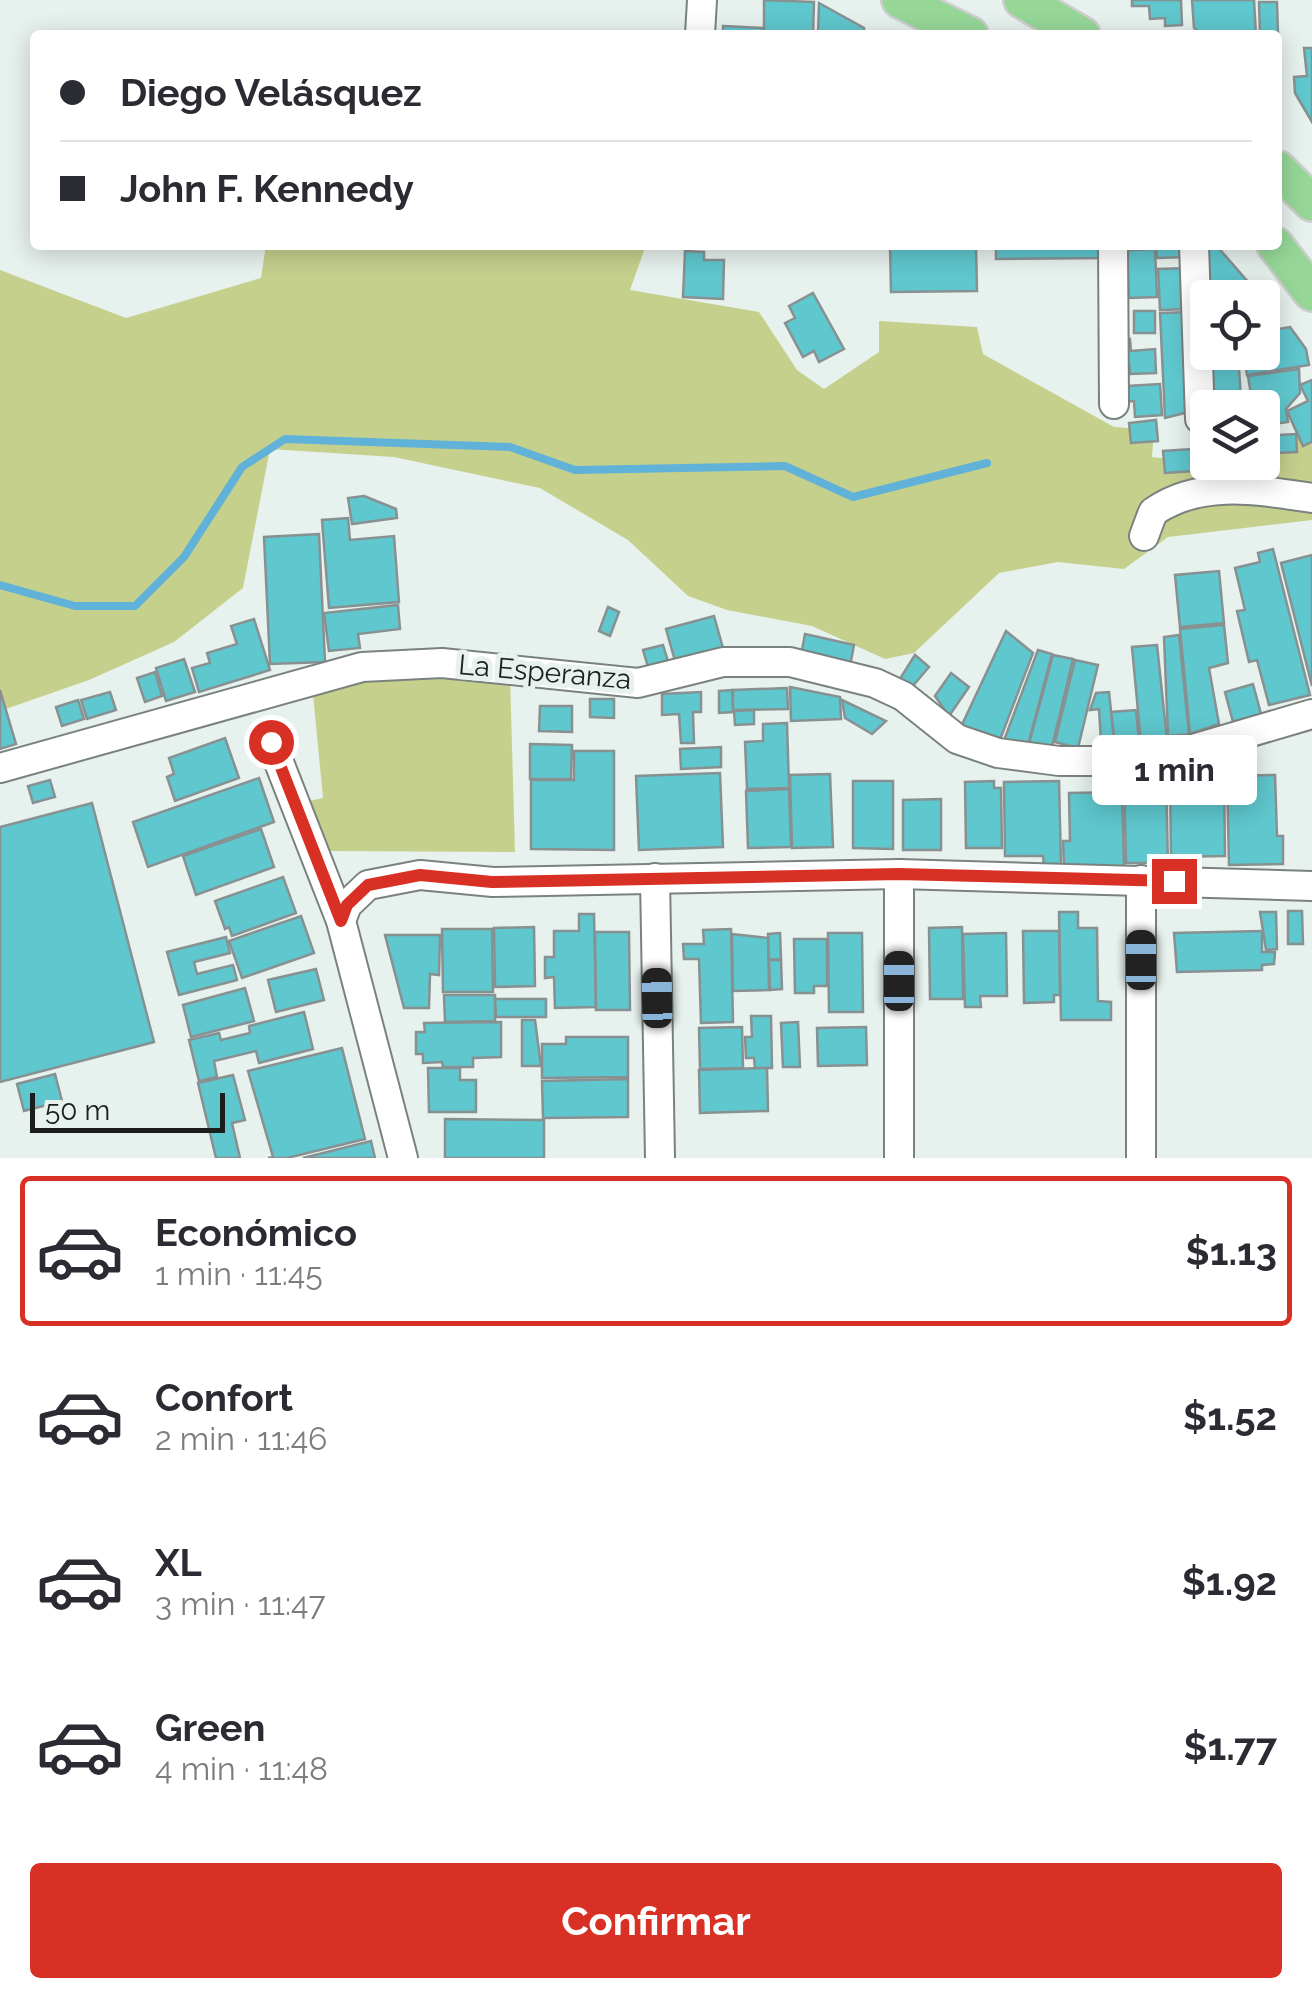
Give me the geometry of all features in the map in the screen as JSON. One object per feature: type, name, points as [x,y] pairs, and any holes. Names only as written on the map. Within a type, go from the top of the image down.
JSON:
[{"type":"main road","points":[[900,0],[960,30]]},
{"type":"main road","points":[[1038,4],[1075,30]]},
{"type":"main road","points":[[1282,173],[1312,203]]},
{"type":"main road","points":[[1279,250],[1312,293]]},
{"type":"street","points":[[700,30],[702,0]]},
{"type":"street","points":[[1113,250],[1114,404]]},
{"type":"street","points":[[1194,250],[1199,390]]},
{"type":"street","points":[[1144,536],[1153,512],[1186,494],[1213,489],[1312,498]]},
{"type":"street","name":"La Esperanza","points":[[0,768],[362,666],[442,662],[638,683],[723,662],[790,662],[875,683],[903,696],[957,740],[998,753],[1059,760],[1120,761],[1176,754],[1312,714]]},
{"type":"street","points":[[271,742],[341,921],[403,1158]]},
{"type":"street","points":[[341,921],[357,894],[383,879],[420,875],[492,882],[899,874],[1312,886]]},
{"type":"street","points":[[899,874],[899,1158]]},
{"type":"street","points":[[655,878],[660,1158]]},
{"type":"street","points":[[1141,880],[1141,1158]]},
{"type":"green space","points":[[265,250],[644,250],[630,290],[759,312],[797,370],[824,389],[879,352],[879,321],[977,327],[983,354],[1114,427],[1154,430],[1152,457],[1190,462],[1190,480],[1280,480],[1280,438],[1312,433],[1312,520],[1168,537],[1124,569],[1058,562],[999,573],[914,653],[885,659],[812,626],[727,610],[688,596],[628,540],[540,488],[394,457],[270,449],[243,588],[174,642],[89,680],[0,711],[0,270],[126,318],[261,278]]},
{"type":"green space","points":[[380,675],[510,675],[515,852],[330,851],[309,801],[323,798],[312,684]]},
{"type":"building","points":[[764,0],[814,2],[813,30],[764,30]]},
{"type":"building","points":[[1132,0],[1181,0],[1182,25],[1165,26],[1165,18],[1150,19],[1149,6],[1132,6]]},
{"type":"building","points":[[1192,0],[1254,0],[1256,30],[1194,28]]},
{"type":"building","points":[[1259,2],[1277,2],[1278,30],[1260,30]]},
{"type":"building","points":[[819,3],[864,28],[864,30],[818,30]]},
{"type":"building","points":[[723,26],[764,28],[764,30],[723,30]]},
{"type":"building","points":[[1304,48],[1312,48],[1312,122],[1295,93],[1294,77],[1307,76]]},
{"type":"building","points":[[890,250],[976,250],[977,291],[891,292]]},
{"type":"building","points":[[996,250],[1107,250],[1108,258],[996,259]]},
{"type":"building","points":[[1155,250],[1157,297],[1129,298],[1128,279],[1118,280],[1116,251]]},
{"type":"building","points":[[1156,250],[1187,250],[1188,257],[1157,258]]},
{"type":"building","points":[[1203,250],[1220,250],[1246,280],[1206,280]]},
{"type":"building","points":[[685,251],[704,252],[704,260],[724,260],[723,299],[683,297]]},
{"type":"building","points":[[1187,268],[1189,309],[1160,310],[1158,269]]},
{"type":"building","points":[[813,293],[844,349],[819,362],[814,351],[803,357],[785,323],[795,318],[789,306]]},
{"type":"building","points":[[1134,311],[1155,311],[1155,333],[1134,333]]},
{"type":"building","points":[[1189,312],[1190,412],[1165,418],[1160,313]]},
{"type":"building","points":[[1290,327],[1306,349],[1309,365],[1280,370],[1280,329]]},
{"type":"building","points":[[1130,339],[1131,351],[1155,349],[1156,373],[1130,374],[1129,364],[1124,365],[1123,340]]},
{"type":"building","points":[[1299,369],[1300,393],[1286,409],[1288,422],[1280,423],[1280,390],[1250,390],[1248,376]]},
{"type":"building","points":[[1208,370],[1239,370],[1240,390],[1208,390]]},
{"type":"building","points":[[1246,370],[1278,370],[1247,375]]},
{"type":"building","points":[[1312,380],[1312,442],[1303,446],[1287,411],[1308,401],[1300,385]]},
{"type":"building","points":[[1160,384],[1162,415],[1135,417],[1134,401],[1122,402],[1127,386]]},
{"type":"building","points":[[1156,420],[1158,441],[1131,443],[1129,423]]},
{"type":"building","points":[[1296,434],[1297,452],[1280,453],[1280,435]]},
{"type":"building","points":[[1190,449],[1190,471],[1165,473],[1163,451]]},
{"type":"building","points":[[364,496],[396,509],[397,518],[352,524],[348,498]]},
{"type":"building","points":[[348,518],[350,540],[394,536],[399,602],[329,608],[322,520]]},
{"type":"building","points":[[319,534],[325,662],[270,664],[264,537]]},
{"type":"building","points":[[1273,549],[1310,695],[1269,705],[1257,660],[1249,662],[1237,611],[1245,610],[1235,568],[1260,562],[1258,553]]},
{"type":"building","points":[[1312,555],[1312,686],[1281,563]]},
{"type":"building","points":[[1219,571],[1224,623],[1180,627],[1175,575]]},
{"type":"building","points":[[398,605],[400,629],[358,634],[360,648],[329,651],[324,613]]},
{"type":"building","points":[[608,607],[619,612],[610,636],[599,631]]},
{"type":"building","points":[[714,616],[725,655],[677,668],[666,629]]},
{"type":"building","points":[[254,619],[270,670],[199,692],[192,668],[210,663],[207,653],[237,644],[231,626]]},
{"type":"building","points":[[1224,625],[1228,663],[1209,668],[1219,724],[1190,734],[1180,629]]},
{"type":"building","points":[[1006,631],[1033,653],[998,745],[959,731]]},
{"type":"building","points":[[805,634],[854,645],[850,666],[801,655]]},
{"type":"building","points":[[1179,635],[1189,734],[1168,736],[1164,637]]},
{"type":"building","points":[[663,645],[670,668],[650,674],[643,650]]},
{"type":"building","points":[[1157,645],[1167,740],[1141,743],[1132,647]]},
{"type":"building","points":[[1038,650],[1052,654],[1028,745],[1003,743]]},
{"type":"building","points":[[915,655],[929,667],[906,694],[896,685]]},
{"type":"building","points":[[1053,655],[1073,659],[1052,747],[1029,744]]},
{"type":"building","points":[[184,659],[195,692],[166,701],[156,668]]},
{"type":"building","points":[[1075,660],[1098,665],[1078,748],[1055,742]]},
{"type":"building","points":[[155,672],[162,696],[145,702],[137,678]]},
{"type":"building","points":[[951,673],[969,687],[949,716],[935,696]]},
{"type":"building","points":[[1253,684],[1261,714],[1233,722],[1225,692]]},
{"type":"building","points":[[790,687],[840,697],[841,719],[791,721]]},
{"type":"building","points":[[787,688],[788,709],[733,710],[733,690]]},
{"type":"building","points":[[0,690],[16,744],[0,749]]},
{"type":"building","points":[[732,690],[733,712],[719,713],[719,691]]},
{"type":"building","points":[[110,692],[116,710],[87,719],[81,700]]},
{"type":"building","points":[[701,692],[701,712],[693,712],[694,743],[681,743],[679,714],[662,715],[662,694]]},
{"type":"building","points":[[1109,692],[1114,740],[1101,741],[1099,709],[1090,710],[1096,693]]},
{"type":"building","points":[[590,699],[614,699],[614,718],[590,717]]},
{"type":"building","points":[[78,700],[84,719],[62,726],[56,707]]},
{"type":"building","points":[[842,700],[886,721],[872,734],[845,718]]},
{"type":"building","points":[[540,706],[572,706],[572,732],[539,731]]},
{"type":"building","points":[[754,710],[754,724],[735,725],[734,711]]},
{"type":"building","points":[[1136,710],[1139,742],[1115,744],[1111,712]]},
{"type":"building","points":[[787,723],[789,788],[747,789],[745,742],[763,741],[763,724]]},
{"type":"building","points":[[225,738],[239,778],[175,801],[167,777],[174,774],[169,758]]},
{"type":"building","points":[[530,744],[572,745],[571,779],[530,779]]},
{"type":"building","points":[[721,747],[721,767],[681,769],[680,749]]},
{"type":"building","points":[[574,751],[614,751],[614,850],[531,849],[531,780],[574,780]]},
{"type":"building","points":[[720,773],[723,847],[639,850],[636,776]]},
{"type":"building","points":[[830,774],[833,847],[792,848],[790,775]]},
{"type":"building","points":[[1275,775],[1277,836],[1283,836],[1283,864],[1229,865],[1227,776]]},
{"type":"building","points":[[1224,777],[1225,856],[1171,857],[1170,778]]},
{"type":"building","points":[[259,778],[274,822],[148,867],[133,822]]},
{"type":"building","points":[[1166,779],[1168,863],[1126,863],[1124,780]]},
{"type":"building","points":[[50,780],[55,797],[33,803],[28,786]]},
{"type":"building","points":[[853,781],[893,781],[893,849],[853,848]]},
{"type":"building","points":[[994,781],[994,788],[1001,788],[1002,848],[966,848],[965,782]]},
{"type":"building","points":[[1059,781],[1061,866],[1044,867],[1043,856],[1005,856],[1004,782]]},
{"type":"building","points":[[789,789],[791,847],[748,848],[746,791]]},
{"type":"building","points":[[1122,792],[1124,866],[1064,867],[1063,841],[1070,841],[1069,793]]},
{"type":"building","points":[[941,799],[941,850],[903,850],[903,800]]},
{"type":"building","points":[[92,803],[154,1042],[0,1082],[0,827]]},
{"type":"building","points":[[261,829],[274,867],[196,895],[183,856]]},
{"type":"building","points":[[283,877],[296,913],[232,936],[229,927],[225,929],[215,901]]},
{"type":"building","points":[[1288,911],[1302,911],[1303,944],[1288,944]]},
{"type":"building","points":[[1059,912],[1078,912],[1078,928],[1097,928],[1098,1001],[1111,1002],[1111,1020],[1061,1020]]},
{"type":"building","points":[[1260,912],[1276,912],[1277,949],[1266,950]]},
{"type":"building","points":[[579,914],[594,914],[596,1007],[555,1008],[554,977],[545,978],[545,957],[554,957],[554,931],[579,931]]},
{"type":"building","points":[[301,916],[314,953],[242,978],[229,941]]},
{"type":"building","points":[[534,927],[535,986],[495,987],[494,928]]},
{"type":"building","points":[[962,927],[963,999],[930,999],[929,928]]},
{"type":"building","points":[[442,929],[492,929],[493,992],[443,992]]},
{"type":"building","points":[[731,929],[733,1022],[701,1023],[699,959],[684,959],[683,944],[704,944],[703,930]]},
{"type":"building","points":[[1023,931],[1059,931],[1060,995],[1054,995],[1054,1002],[1024,1003]]},
{"type":"building","points":[[1262,931],[1262,952],[1275,952],[1274,964],[1262,965],[1262,970],[1177,972],[1174,933]]},
{"type":"building","points":[[595,932],[629,932],[630,1010],[596,1010]]},
{"type":"building","points":[[780,933],[781,959],[769,960],[768,934]]},
{"type":"building","points":[[828,933],[862,933],[863,1012],[829,1012]]},
{"type":"building","points":[[1006,933],[1007,996],[980,996],[981,1007],[965,1007],[963,934]]},
{"type":"building","points":[[732,934],[768,938],[769,990],[733,991]]},
{"type":"building","points":[[385,935],[440,935],[439,975],[430,974],[429,1008],[404,1008]]},
{"type":"building","points":[[226,937],[230,953],[194,962],[197,974],[233,965],[237,980],[179,995],[167,952]]},
{"type":"building","points":[[794,939],[827,939],[827,986],[814,986],[814,993],[795,993]]},
{"type":"building","points":[[769,960],[781,960],[782,989],[770,990]]},
{"type":"building","points":[[316,969],[324,1000],[276,1012],[268,980]]},
{"type":"building","points":[[245,988],[254,1021],[191,1037],[183,1005]]},
{"type":"building","points":[[444,995],[495,995],[495,1021],[445,1022]]},
{"type":"building","points":[[495,999],[546,999],[546,1017],[496,1017]]},
{"type":"building","points":[[304,1012],[313,1049],[259,1063],[256,1051],[214,1061],[217,1077],[199,1081],[189,1040],[219,1033],[221,1040],[250,1033],[249,1026]]},
{"type":"building","points":[[751,1016],[771,1016],[772,1068],[755,1068],[754,1058],[746,1058],[745,1037],[752,1037]]},
{"type":"building","points":[[522,1020],[535,1020],[541,1066],[522,1066]]},
{"type":"building","points":[[501,1022],[501,1057],[473,1058],[473,1067],[443,1067],[442,1062],[423,1063],[423,1054],[416,1054],[416,1032],[425,1032],[424,1023]]},
{"type":"building","points":[[798,1022],[800,1067],[783,1067],[781,1023]]},
{"type":"building","points":[[742,1027],[743,1068],[700,1069],[699,1028]]},
{"type":"building","points":[[866,1027],[867,1065],[818,1066],[817,1028]]},
{"type":"building","points":[[566,1037],[628,1037],[628,1077],[542,1078],[542,1044],[566,1044]]},
{"type":"building","points":[[342,1048],[365,1139],[287,1158],[268,1158],[273,1157],[248,1071]]},
{"type":"building","points":[[428,1068],[460,1068],[460,1080],[476,1080],[476,1112],[429,1112]]},
{"type":"building","points":[[767,1068],[768,1111],[700,1113],[699,1070]]},
{"type":"building","points":[[55,1074],[62,1101],[24,1111],[17,1084]]},
{"type":"building","points":[[233,1075],[245,1120],[232,1123],[240,1158],[216,1158],[198,1083]]},
{"type":"building","points":[[628,1079],[628,1117],[543,1118],[542,1081]]},
{"type":"building","points":[[445,1119],[544,1120],[544,1158],[445,1158]]},
{"type":"building","points":[[371,1141],[375,1158],[303,1158]]},
{"type":"waterway","points":[[0,585],[75,606],[135,606],[184,557],[242,467],[285,439],[510,447],[575,470],[785,466],[853,497],[987,463]]},
{"type":"route","points":[[271,742],[341,921],[347,905],[368,885],[383,879],[420,875],[492,882],[899,874],[1174,881]]}]
